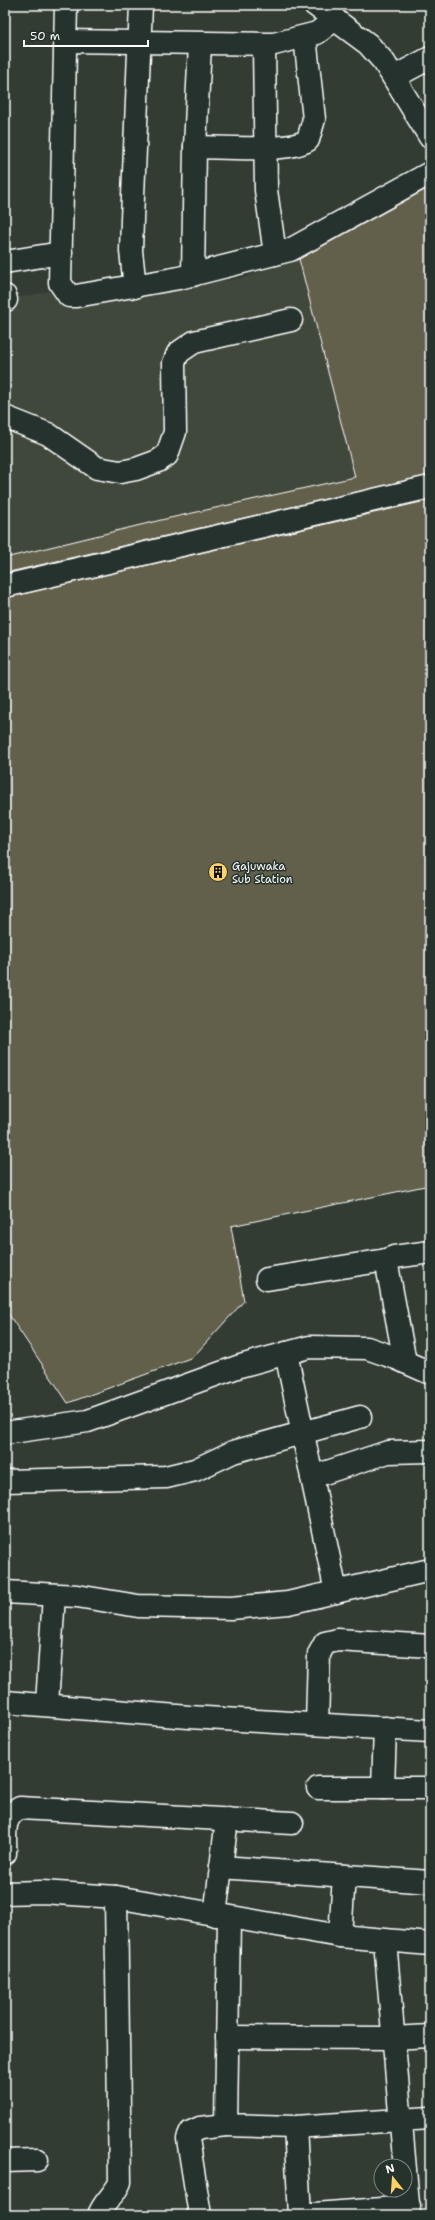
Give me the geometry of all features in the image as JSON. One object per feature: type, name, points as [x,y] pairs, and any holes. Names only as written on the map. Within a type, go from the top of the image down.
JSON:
[{"type":"street","points":[[66,5],[60,283],[69,296],[193,275],[290,250],[430,173]]},
{"type":"street","points":[[135,286],[131,250],[140,5]]},
{"type":"street","points":[[315,5],[368,44],[384,62],[430,137]]},
{"type":"street","points":[[65,41],[264,45],[305,37],[317,33],[336,19]]},
{"type":"street","points":[[195,147],[266,148],[303,143],[308,140],[314,119],[305,37]]},
{"type":"street","points":[[193,275],[195,147],[200,44]]},
{"type":"street","points":[[264,45],[266,190],[275,254]]},
{"type":"street","points":[[394,77],[430,58]]},
{"type":"street","points":[[5,262],[61,253]]},
{"type":"street","points":[[5,417],[48,434],[97,468],[120,472],[136,469],[158,461],[167,455],[172,445],[175,432],[174,363],[184,348],[194,342],[291,320]]},
{"type":"street","points":[[5,586],[430,487]]},
{"type":"street","points":[[267,1279],[430,1252]]},
{"type":"street","points":[[386,1260],[405,1362]]},
{"type":"street","points":[[5,1433],[88,1421],[240,1366],[309,1347],[367,1348],[430,1373]]},
{"type":"street","points":[[286,1353],[336,1592]]},
{"type":"street","points":[[5,1481],[166,1477],[195,1470],[233,1452],[303,1434],[360,1417]]},
{"type":"street","points":[[312,1477],[388,1452],[430,1451]]},
{"type":"street","points":[[5,1592],[54,1595],[138,1606],[231,1608],[288,1603],[430,1570]]},
{"type":"street","points":[[47,1704],[54,1595]]},
{"type":"street","points":[[317,1724],[319,1654],[325,1643],[338,1640],[430,1646]]},
{"type":"street","points":[[5,1702],[47,1704],[189,1717],[430,1731]]},
{"type":"street","points":[[383,1788],[385,1728]]},
{"type":"street","points":[[318,1788],[430,1788]]},
{"type":"street","points":[[5,1853],[6,1820],[11,1812],[20,1808],[292,1823]]},
{"type":"street","points":[[226,2126],[227,2037],[221,1867],[227,1819]]},
{"type":"street","points":[[221,1867],[430,1882]]},
{"type":"street","points":[[340,1936],[344,1876]]},
{"type":"street","points":[[5,1893],[42,1892],[116,1897],[340,1936],[430,1944]]},
{"type":"street","points":[[99,2215],[102,2207],[116,2192],[120,2182],[116,1897]]},
{"type":"street","points":[[295,2127],[301,2215],[409,2211],[392,2038],[385,1941]]},
{"type":"street","points":[[227,2037],[392,2038],[430,2036]]},
{"type":"street","points":[[200,2215],[188,2139],[191,2132],[200,2128],[226,2126],[295,2127],[430,2118]]},
{"type":"street","points":[[5,2161],[37,2160]]},
{"type":"shaded area","points":[[298,257],[355,477],[161,520],[5,558],[5,300],[56,290],[73,307],[246,277]]},
{"type":"building","points":[[430,187],[430,475],[5,573],[5,558],[161,520],[355,477],[299,259]]},
{"type":"building","name":"Gajuwaka Sub Station","points":[[430,500],[430,1185],[231,1226],[244,1301],[193,1357],[68,1403],[5,1309],[5,598]]},
{"type":"place","name":"Gajuwaka Sub Station","points":[[218,872]]}]
